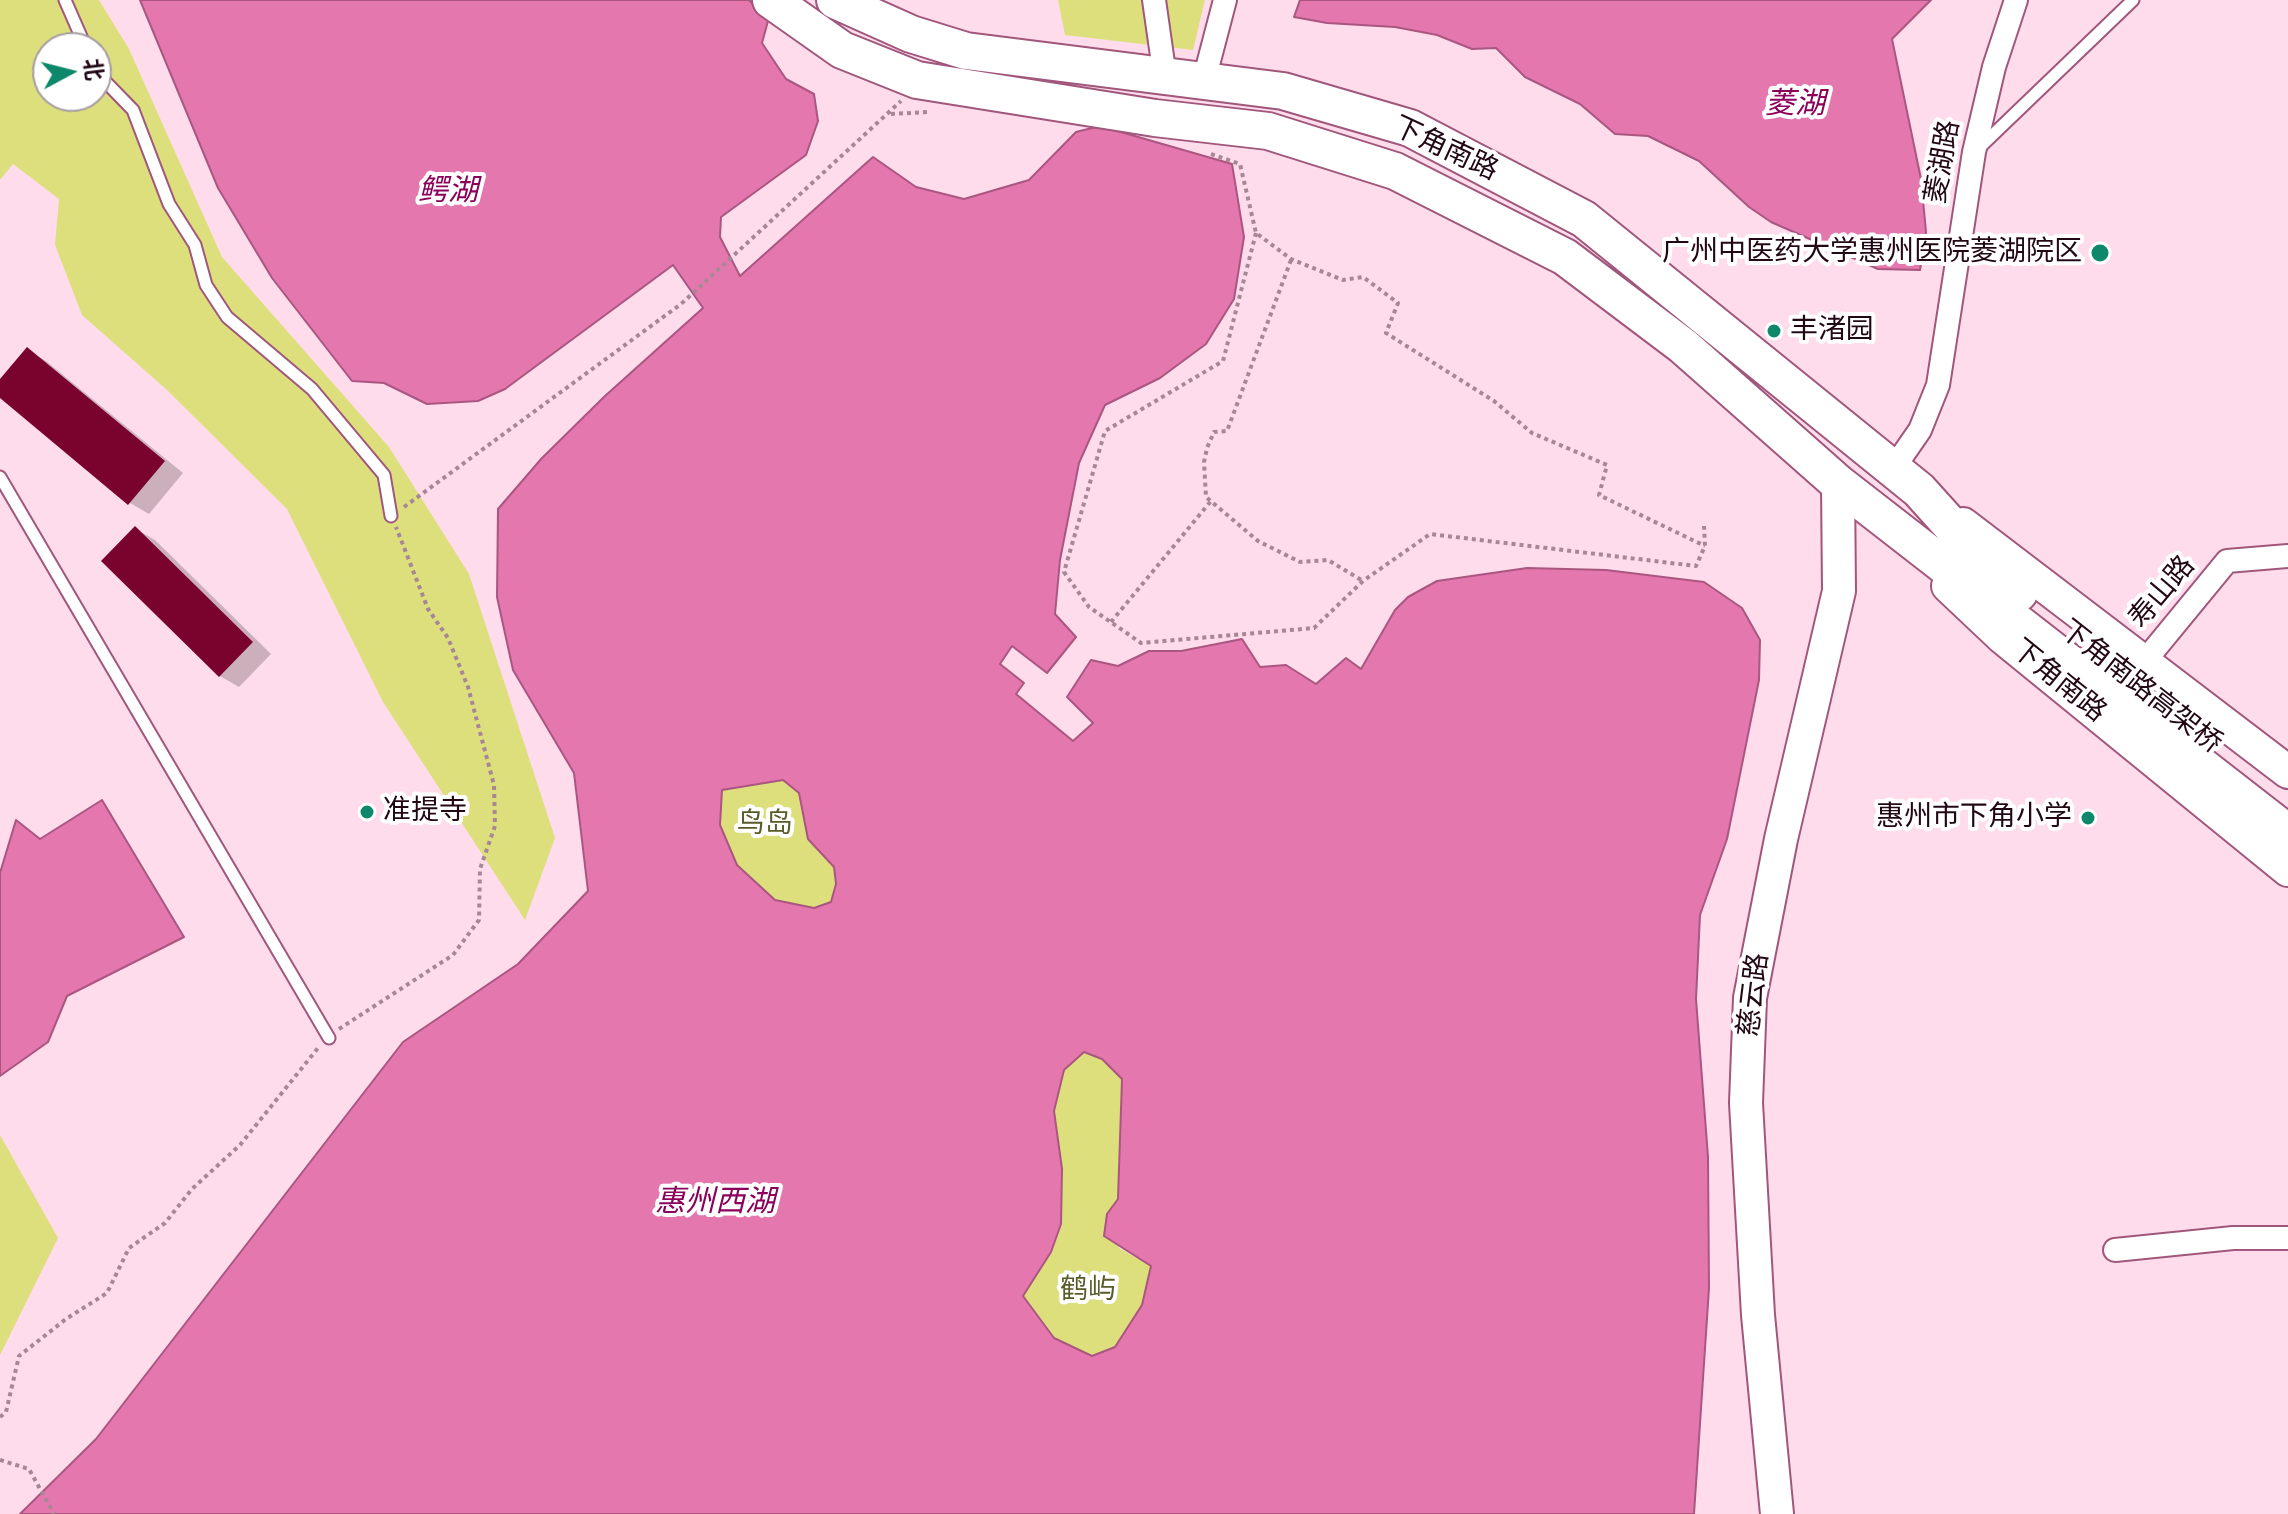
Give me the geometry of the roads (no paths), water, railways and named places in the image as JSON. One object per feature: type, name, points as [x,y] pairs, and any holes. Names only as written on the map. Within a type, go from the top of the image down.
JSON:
[{"type":"main road","name":"下角南路","points":[[771,0],[842,50],[925,96],[1268,131],[1395,171],[1565,257],[1683,346],[1838,483],[2002,637],[2288,870]]},
{"type":"main road","name":"下角南路","points":[[835,0],[911,34],[966,51],[1283,91],[1410,128],[1584,219],[1906,480],[2288,772]]},
{"type":"main road","name":"下角南路","points":[[1906,480],[1988,582]]},
{"type":"main road","name":"下角南路","points":[[1838,483],[1988,582]]},
{"type":"main road","name":"慈云路","points":[[1777,1514],[1758,1315],[1746,1103],[1750,998],[1781,839],[1839,591],[1838,483]]},
{"type":"main road","name":"下角南路高架桥","points":[[1988,582],[2288,804]]},
{"type":"main road","name":"下角南路高架桥","points":[[1988,582],[2288,833]]},
{"type":"street","points":[[1154,0],[1165,77]]},
{"type":"street","points":[[1204,80],[1225,0]]},
{"type":"street","name":"菱湖路","points":[[1906,480],[1920,430],[1938,385],[1974,152],[1994,67],[2016,0]]},
{"type":"street","name":"寿山路","points":[[2144,662],[2227,561],[2288,556]]},
{"type":"street","points":[[2115,1250],[2233,1238],[2288,1238]]},
{"type":"lane","points":[[65,0],[79,32]]},
{"type":"lane","points":[[1974,152],[2133,0]]},
{"type":"lane","points":[[112,88],[133,110],[169,204],[195,245],[206,285],[227,317],[312,389],[384,475],[391,516]]},
{"type":"lane","points":[[0,477],[329,1038]]},
{"type":"water","name":"惠州西湖","points":[[140,0],[749,0],[768,21],[762,43],[786,79],[814,94],[818,121],[806,155],[721,217],[720,237],[740,276],[873,157],[916,187],[964,199],[1029,180],[1076,132],[1100,126],[1232,164],[1244,237],[1234,299],[1206,344],[1160,378],[1105,405],[1079,463],[1060,560],[1055,614],[1076,637],[1047,673],[1012,646],[1000,664],[1024,683],[1016,694],[1073,741],[1093,723],[1067,697],[1091,660],[1118,666],[1149,651],[1181,651],[1242,639],[1260,667],[1286,665],[1316,684],[1346,658],[1361,669],[1395,610],[1408,597],[1437,581],[1527,568],[1606,570],[1704,582],[1742,608],[1760,640],[1759,680],[1727,839],[1700,915],[1696,999],[1708,1157],[1709,1288],[1694,1514],[20,1514],[96,1439],[403,1042],[518,964],[588,891],[574,773],[513,670],[497,597],[498,509],[542,458],[605,396],[703,308],[673,265],[505,389],[478,401],[427,404],[384,383],[352,381],[272,278],[218,188]],"holes":[[[783,780],[799,793],[808,839],[834,867],[836,884],[831,902],[814,908],[775,900],[737,865],[720,825],[722,790]],[[1084,1052],[1102,1059],[1122,1079],[1118,1199],[1107,1214],[1104,1236],[1151,1266],[1142,1305],[1115,1347],[1092,1356],[1054,1338],[1023,1296],[1051,1252],[1061,1224],[1062,1169],[1054,1111],[1064,1070]]]},
{"type":"water","name":"菱湖","points":[[1300,0],[1931,0],[1892,39],[1921,179],[1926,232],[1920,270],[1878,269],[1771,222],[1749,207],[1699,161],[1648,136],[1615,134],[1580,104],[1525,77],[1496,48],[1472,49],[1437,35],[1395,27],[1327,23],[1294,17]]},
{"type":"water","points":[[102,800],[184,937],[67,996],[48,1042],[0,1076],[0,873],[16,820],[40,839]]},
{"type":"place","name":"广州中医药大学惠州医院菱湖院区","points":[[2100,253]]},
{"type":"place","name":"丰渚园","points":[[1774,331]]},
{"type":"place","name":"准提寺","points":[[367,812]]},
{"type":"place","name":"惠州市下角小学","points":[[2088,818]]},
{"type":"water label","name":"鳄湖","points":[[448,193]]},
{"type":"park label","name":"鸟岛","points":[[765,825]]},
{"type":"park label","name":"鹤屿","points":[[1088,1291]]}]
